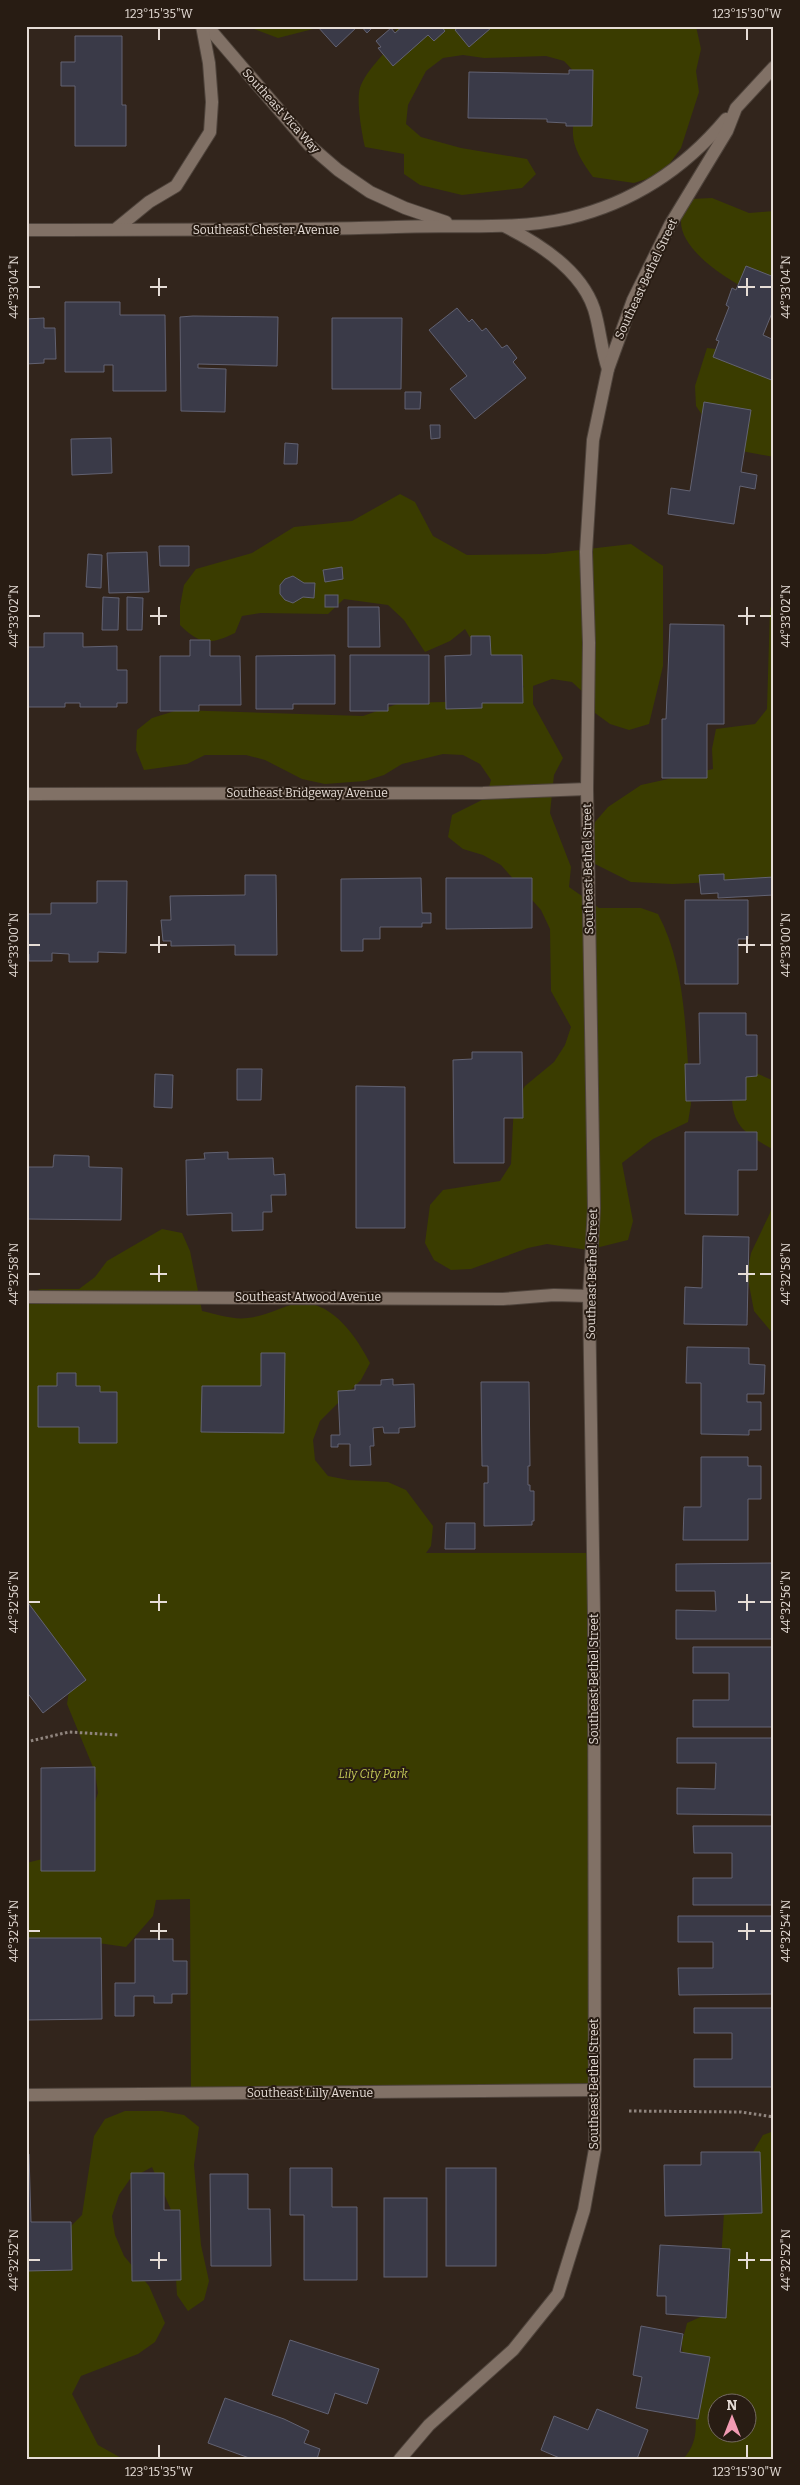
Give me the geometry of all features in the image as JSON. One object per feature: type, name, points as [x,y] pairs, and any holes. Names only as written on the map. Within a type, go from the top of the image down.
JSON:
[{"type":"street","points":[[116,230],[149,202],[176,186],[210,132],[212,102],[209,62],[202,26]]},
{"type":"street","name":"Southeast Vica Way","points":[[207,26],[309,145],[354,182],[405,208],[441,221],[506,226]]},
{"type":"street","name":"Southeast Bethel Street","points":[[400,2459],[429,2425],[513,2350],[558,2294],[584,2210],[595,2150],[594,1615],[589,1296],[594,1208],[587,789],[589,643],[586,552],[593,440],[608,369],[633,300],[670,225],[727,131],[736,108],[774,68]]},
{"type":"street","name":"Southeast Chester Avenue","points":[[26,230],[252,231],[398,226],[530,225],[570,218],[644,189],[689,159],[736,108]]},
{"type":"street","points":[[506,226],[548,252],[572,274],[589,295],[599,325],[608,369]]},
{"type":"street","name":"Southeast Bridgeway Avenue","points":[[26,794],[483,793],[587,789]]},
{"type":"street","name":"Southeast Atwood Avenue","points":[[26,1297],[503,1299],[554,1295],[589,1296]]},
{"type":"street","name":"Southeast Lilly Avenue","points":[[26,2095],[594,2090]]},
{"type":"path","points":[[26,1742],[70,1732],[118,1735]]},
{"type":"path","points":[[629,2111],[741,2112],[774,2117]]},
{"type":"green space","points":[[246,26],[317,26],[317,28],[278,38]]},
{"type":"green space","points":[[397,26],[696,26],[701,49],[696,71],[699,92],[681,148],[670,163],[653,177],[634,183],[593,177],[584,164],[574,141],[573,132],[576,110],[585,83],[564,61],[546,56],[484,58],[463,55],[443,58],[426,71],[408,105],[406,124],[421,137],[461,148],[527,159],[536,174],[522,188],[462,195],[420,185],[404,174],[404,154],[365,147],[360,116],[359,91],[365,77],[391,42]]},
{"type":"green space","points":[[712,198],[749,213],[774,211],[774,301],[732,281],[716,270],[702,259],[683,233],[681,220],[691,199]]},
{"type":"green space","points":[[707,348],[774,355],[774,457],[736,450],[719,440],[696,406],[695,386]]},
{"type":"green space","points":[[400,494],[415,502],[433,536],[467,555],[545,554],[631,544],[663,566],[663,666],[649,724],[629,730],[610,724],[595,713],[586,695],[572,682],[552,679],[533,686],[533,704],[563,758],[554,775],[550,813],[571,867],[569,887],[599,908],[641,908],[658,914],[668,936],[680,982],[684,1007],[691,1104],[688,1122],[653,1139],[622,1163],[633,1221],[628,1240],[588,1250],[547,1244],[528,1248],[471,1269],[451,1270],[434,1260],[425,1243],[430,1205],[443,1190],[500,1181],[511,1164],[514,1103],[525,1086],[554,1062],[565,1045],[571,1027],[551,991],[550,929],[541,910],[501,865],[483,855],[463,849],[448,837],[452,815],[486,798],[491,780],[480,764],[463,755],[443,754],[402,764],[384,775],[365,781],[325,784],[302,779],[265,760],[246,755],[205,755],[187,764],[144,770],[136,750],[137,730],[152,718],[178,710],[363,716],[400,703],[488,701],[524,687],[514,671],[475,646],[465,629],[450,641],[425,652],[404,620],[388,605],[344,599],[328,614],[261,613],[242,616],[235,633],[212,641],[206,641],[194,636],[180,625],[180,606],[184,585],[196,569],[252,553],[294,527],[352,521]]},
{"type":"green space","points":[[774,604],[774,889],[737,881],[672,884],[631,882],[591,862],[591,842],[595,822],[608,807],[641,785],[713,769],[712,749],[716,729],[755,724],[767,709],[770,608]]},
{"type":"green space","points":[[749,1070],[774,1081],[774,1150],[752,1137],[739,1124],[735,1116],[732,1080]]},
{"type":"green space","points":[[774,1198],[774,1335],[754,1311],[747,1274],[751,1253],[770,1213]]},
{"type":"green space","name":"Lily City Park","points":[[162,1229],[182,1233],[190,1251],[202,1311],[242,1318],[262,1315],[290,1305],[302,1303],[314,1305],[334,1315],[351,1333],[370,1363],[361,1380],[320,1421],[313,1440],[315,1460],[328,1476],[348,1480],[388,1482],[406,1490],[433,1526],[431,1546],[426,1553],[593,1553],[594,2090],[191,2094],[190,1899],[156,1900],[153,1916],[126,1947],[70,1939],[26,1945],[26,1863],[55,1856],[92,1811],[98,1793],[95,1772],[67,1704],[70,1684],[26,1623],[26,1293],[41,1289],[79,1289],[95,1277],[107,1261]]},
{"type":"green space","points":[[125,2111],[162,2111],[184,2115],[199,2127],[194,2165],[201,2245],[209,2281],[204,2300],[188,2311],[177,2295],[172,2212],[152,2167],[130,2179],[119,2195],[112,2216],[115,2235],[124,2256],[149,2286],[165,2323],[155,2342],[138,2354],[81,2376],[72,2394],[98,2445],[123,2459],[26,2459],[26,2240],[67,2230],[82,2215],[94,2136],[105,2119]]},
{"type":"green space","points":[[774,2131],[774,2454],[769,2459],[683,2459],[692,2447],[696,2418],[683,2356],[682,2340],[687,2323],[705,2315],[720,2277],[726,2180],[735,2161],[753,2152],[763,2135]]},
{"type":"building","points":[[317,26],[358,26],[336,47]]},
{"type":"building","points":[[361,26],[374,26],[367,33]]},
{"type":"building","points":[[403,26],[441,26],[445,31],[434,41],[428,35],[393,66],[378,48],[381,47],[376,41],[391,28],[395,33]]},
{"type":"building","points":[[460,26],[489,26],[491,28],[469,47],[455,30]]},
{"type":"building","points":[[75,36],[122,36],[122,105],[126,105],[126,146],[75,146],[75,86],[61,86],[61,62],[75,62]]},
{"type":"building","points":[[569,70],[593,70],[592,126],[566,126],[566,123],[547,122],[547,119],[468,118],[469,72],[569,74]]},
{"type":"building","points":[[746,266],[774,277],[774,308],[763,335],[774,340],[774,381],[713,357],[719,341],[716,340],[729,307],[726,305],[732,288],[736,290]]},
{"type":"building","points":[[65,302],[120,302],[120,315],[165,315],[166,391],[113,391],[113,365],[104,365],[104,372],[65,372]]},
{"type":"building","points":[[457,308],[469,322],[472,319],[482,331],[486,328],[502,348],[507,345],[517,358],[513,362],[526,378],[475,419],[450,389],[467,376],[429,330]]},
{"type":"building","points":[[180,317],[278,317],[277,366],[198,364],[198,368],[226,369],[225,412],[181,411]]},
{"type":"building","points":[[44,318],[44,328],[55,328],[56,359],[44,359],[44,363],[26,364],[26,319]]},
{"type":"building","points":[[332,318],[402,318],[401,389],[332,389]]},
{"type":"building","points":[[405,392],[421,392],[420,409],[405,409]]},
{"type":"building","points":[[704,402],[751,410],[741,472],[757,475],[755,489],[740,486],[734,524],[668,514],[671,488],[690,491]]},
{"type":"building","points":[[430,425],[440,425],[440,438],[431,439]]},
{"type":"building","points":[[111,438],[112,473],[72,475],[71,439]]},
{"type":"building","points":[[285,443],[298,444],[297,464],[284,464]]},
{"type":"building","points":[[159,546],[189,546],[189,566],[160,566]]},
{"type":"building","points":[[147,552],[149,592],[109,593],[107,553]]},
{"type":"building","points":[[88,554],[102,555],[101,588],[86,587]]},
{"type":"building","points":[[342,567],[343,579],[325,582],[323,570]]},
{"type":"building","points":[[293,576],[304,583],[315,583],[314,598],[303,597],[293,603],[285,600],[280,594],[280,585],[285,579]]},
{"type":"building","points":[[325,595],[338,595],[338,607],[325,607]]},
{"type":"building","points":[[103,597],[119,598],[118,630],[102,630]]},
{"type":"building","points":[[127,597],[143,598],[142,630],[127,630]]},
{"type":"building","points":[[348,607],[379,607],[380,647],[348,647]]},
{"type":"building","points":[[670,624],[724,625],[724,724],[707,724],[707,778],[662,778],[662,719],[666,719]]},
{"type":"building","points":[[44,633],[83,633],[83,647],[117,646],[117,670],[127,670],[127,703],[117,703],[117,707],[80,707],[80,703],[65,703],[65,707],[27,707],[26,647],[44,647]]},
{"type":"building","points":[[471,636],[490,636],[491,655],[522,655],[523,703],[482,703],[482,708],[446,709],[445,656],[471,655]]},
{"type":"building","points":[[190,640],[210,640],[210,656],[240,656],[241,705],[199,705],[199,711],[160,711],[160,656],[190,656]]},
{"type":"building","points":[[335,655],[335,704],[293,704],[293,709],[256,709],[256,656]]},
{"type":"building","points":[[350,655],[429,655],[429,704],[388,704],[388,711],[350,711]]},
{"type":"building","points":[[724,874],[724,880],[774,877],[774,895],[718,898],[718,893],[701,894],[699,875]]},
{"type":"building","points":[[245,875],[276,875],[277,955],[235,955],[235,945],[171,946],[171,941],[163,941],[161,920],[171,920],[170,896],[245,895]]},
{"type":"building","points":[[421,878],[422,913],[431,913],[431,923],[422,923],[422,927],[380,927],[380,939],[363,939],[363,951],[341,951],[341,879]]},
{"type":"building","points":[[446,878],[532,878],[532,928],[446,929]]},
{"type":"building","points":[[97,881],[127,881],[126,953],[98,952],[98,962],[69,962],[69,954],[52,953],[52,961],[29,961],[29,954],[26,954],[26,914],[51,914],[51,903],[97,903]]},
{"type":"building","points":[[685,900],[748,900],[748,939],[738,939],[738,984],[685,984]]},
{"type":"building","points":[[699,1013],[746,1013],[746,1035],[757,1035],[757,1076],[746,1077],[746,1100],[686,1101],[685,1064],[700,1064]]},
{"type":"building","points":[[472,1052],[522,1052],[523,1118],[504,1118],[504,1163],[454,1163],[453,1060],[472,1059]]},
{"type":"building","points":[[237,1069],[262,1069],[261,1100],[237,1100]]},
{"type":"building","points":[[155,1074],[173,1075],[172,1108],[154,1107]]},
{"type":"building","points":[[356,1086],[405,1087],[405,1228],[356,1228]]},
{"type":"building","points":[[685,1132],[757,1132],[757,1170],[738,1170],[738,1215],[685,1214]]},
{"type":"building","points":[[228,1152],[228,1159],[273,1158],[274,1175],[285,1174],[286,1195],[271,1195],[272,1212],[263,1212],[263,1230],[232,1231],[232,1213],[187,1215],[186,1160],[205,1159],[204,1153]]},
{"type":"building","points":[[54,1155],[89,1156],[89,1167],[122,1168],[121,1220],[26,1219],[26,1167],[53,1167]]},
{"type":"building","points":[[703,1236],[749,1237],[747,1325],[684,1324],[685,1287],[702,1288]]},
{"type":"building","points":[[687,1347],[749,1348],[749,1364],[765,1365],[764,1394],[747,1394],[747,1402],[761,1402],[761,1430],[749,1430],[749,1435],[701,1434],[701,1383],[686,1383]]},
{"type":"building","points":[[261,1353],[285,1353],[284,1433],[201,1432],[202,1386],[261,1386]]},
{"type":"building","points":[[57,1373],[76,1373],[76,1386],[100,1386],[100,1392],[117,1392],[117,1443],[79,1443],[79,1427],[38,1427],[38,1386],[57,1386]]},
{"type":"building","points":[[393,1379],[393,1385],[414,1384],[415,1427],[399,1428],[399,1433],[384,1433],[383,1427],[373,1428],[374,1446],[370,1446],[371,1465],[350,1466],[350,1444],[338,1444],[338,1447],[331,1447],[331,1435],[340,1435],[338,1391],[355,1390],[355,1385],[381,1385],[381,1380]]},
{"type":"building","points":[[481,1382],[529,1382],[530,1466],[528,1466],[528,1485],[530,1485],[530,1491],[534,1491],[534,1521],[532,1521],[532,1525],[484,1526],[484,1483],[488,1483],[488,1466],[482,1466]]},
{"type":"building","points":[[701,1457],[748,1457],[748,1466],[761,1466],[761,1499],[748,1499],[748,1540],[683,1540],[684,1507],[701,1507]]},
{"type":"building","points":[[446,1523],[475,1523],[475,1549],[445,1549]]},
{"type":"building","points":[[774,1563],[774,1639],[676,1639],[676,1610],[716,1611],[715,1591],[676,1591],[676,1564]]},
{"type":"building","points":[[26,1600],[86,1680],[43,1713],[26,1691]]},
{"type":"building","points":[[693,1647],[774,1647],[774,1727],[693,1727],[693,1700],[729,1700],[729,1673],[693,1673]]},
{"type":"building","points":[[677,1738],[774,1738],[774,1815],[677,1814],[677,1788],[715,1789],[716,1763],[677,1763]]},
{"type":"building","points":[[95,1767],[95,1871],[41,1871],[41,1768]]},
{"type":"building","points":[[693,1826],[774,1826],[774,1905],[693,1905],[693,1878],[732,1878],[732,1853],[694,1853]]},
{"type":"building","points":[[678,1916],[774,1916],[774,1994],[679,1995],[678,1968],[713,1968],[713,1942],[678,1942]]},
{"type":"building","points":[[26,1938],[101,1938],[102,2019],[26,2020]]},
{"type":"building","points":[[135,1939],[173,1939],[173,1961],[187,1961],[187,1994],[172,1994],[172,2003],[154,2003],[154,1996],[134,1996],[134,2016],[115,2016],[115,1983],[135,1983]]},
{"type":"building","points":[[694,2008],[774,2008],[774,2087],[694,2087],[694,2059],[732,2059],[732,2033],[694,2033]]},
{"type":"building","points":[[701,2152],[760,2152],[762,2213],[665,2216],[664,2165],[701,2165]]},
{"type":"building","points":[[26,2154],[29,2154],[31,2222],[71,2222],[72,2270],[26,2271]]},
{"type":"building","points":[[290,2168],[332,2168],[332,2207],[357,2207],[357,2280],[304,2280],[304,2215],[290,2215]]},
{"type":"building","points":[[446,2168],[496,2168],[496,2266],[446,2266]]},
{"type":"building","points":[[131,2173],[164,2173],[164,2210],[180,2210],[181,2280],[132,2281]]},
{"type":"building","points":[[210,2174],[248,2174],[248,2209],[270,2209],[271,2266],[211,2266]]},
{"type":"building","points":[[384,2198],[427,2198],[427,2277],[384,2277]]},
{"type":"building","points":[[660,2245],[730,2249],[726,2318],[666,2314],[666,2296],[657,2296]]},
{"type":"building","points":[[641,2326],[683,2334],[680,2352],[710,2357],[698,2419],[636,2408],[642,2377],[633,2375]]},
{"type":"building","points":[[290,2340],[379,2369],[367,2404],[335,2393],[328,2414],[272,2395]]},
{"type":"building","points":[[225,2398],[284,2419],[309,2431],[304,2443],[320,2449],[317,2459],[252,2459],[208,2443]]},
{"type":"building","points":[[597,2409],[648,2430],[637,2459],[562,2459],[541,2450],[554,2416],[588,2430]]}]
